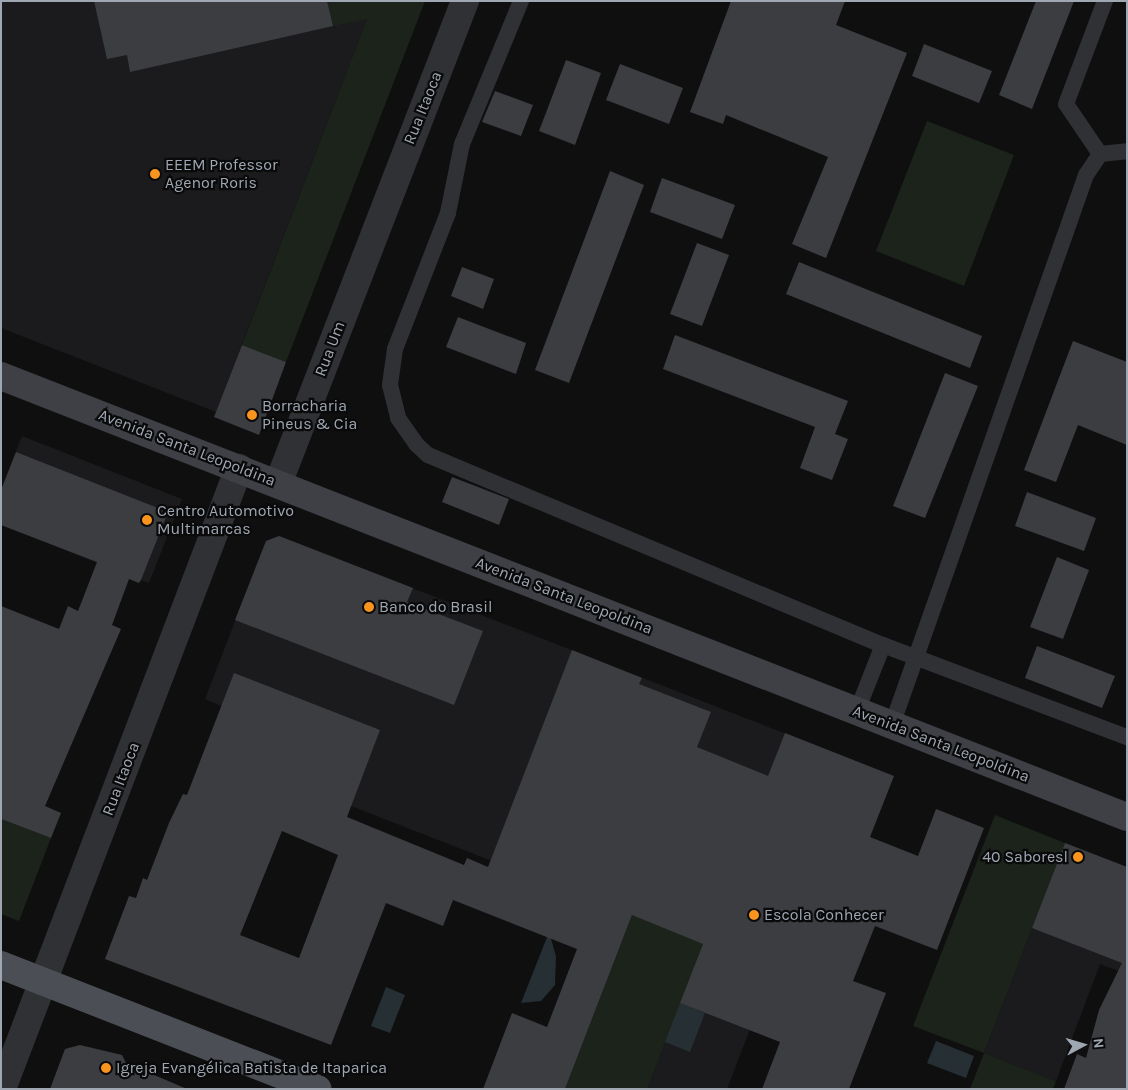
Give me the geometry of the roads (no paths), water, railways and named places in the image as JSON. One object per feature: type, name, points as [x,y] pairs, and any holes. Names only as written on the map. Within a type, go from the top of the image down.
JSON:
[{"type":"main road","points":[[1,965],[318,1089]]},
{"type":"street","name":"Rua Itaoca","points":[[381,214],[465,1]]},
{"type":"street","name":"Rua Um","points":[[278,484],[381,214]]},
{"type":"street","name":"Avenida Santa Leopoldina","points":[[1,376],[1127,817]]},
{"type":"street","name":"Rua Itaoca","points":[[2,1089],[239,468]]},
{"type":"lane","points":[[521,1],[462,144],[448,213],[395,349],[392,394],[406,432],[428,455],[883,645],[1127,737]]},
{"type":"lane","points":[[1100,154],[1066,104],[1105,1]]},
{"type":"lane","points":[[892,725],[1086,175],[1100,154],[1127,151]]},
{"type":"lane","points":[[857,711],[883,645]]},
{"type":"place","name":"EEEM Professor Agenor Roris","points":[[155,174]]},
{"type":"place","name":"Borracharia Pineus & Cia","points":[[252,415]]},
{"type":"place","name":"Centro Automotivo Multimarcas","points":[[147,520]]},
{"type":"place","name":"Banco do Brasil","points":[[369,607]]},
{"type":"place","name":"40 Saboresl","points":[[1078,857]]},
{"type":"place","name":"Escola Conhecer","points":[[754,915]]},
{"type":"place","name":"Igreja Evangélica Batista de Itaparica","points":[[106,1068]]}]
